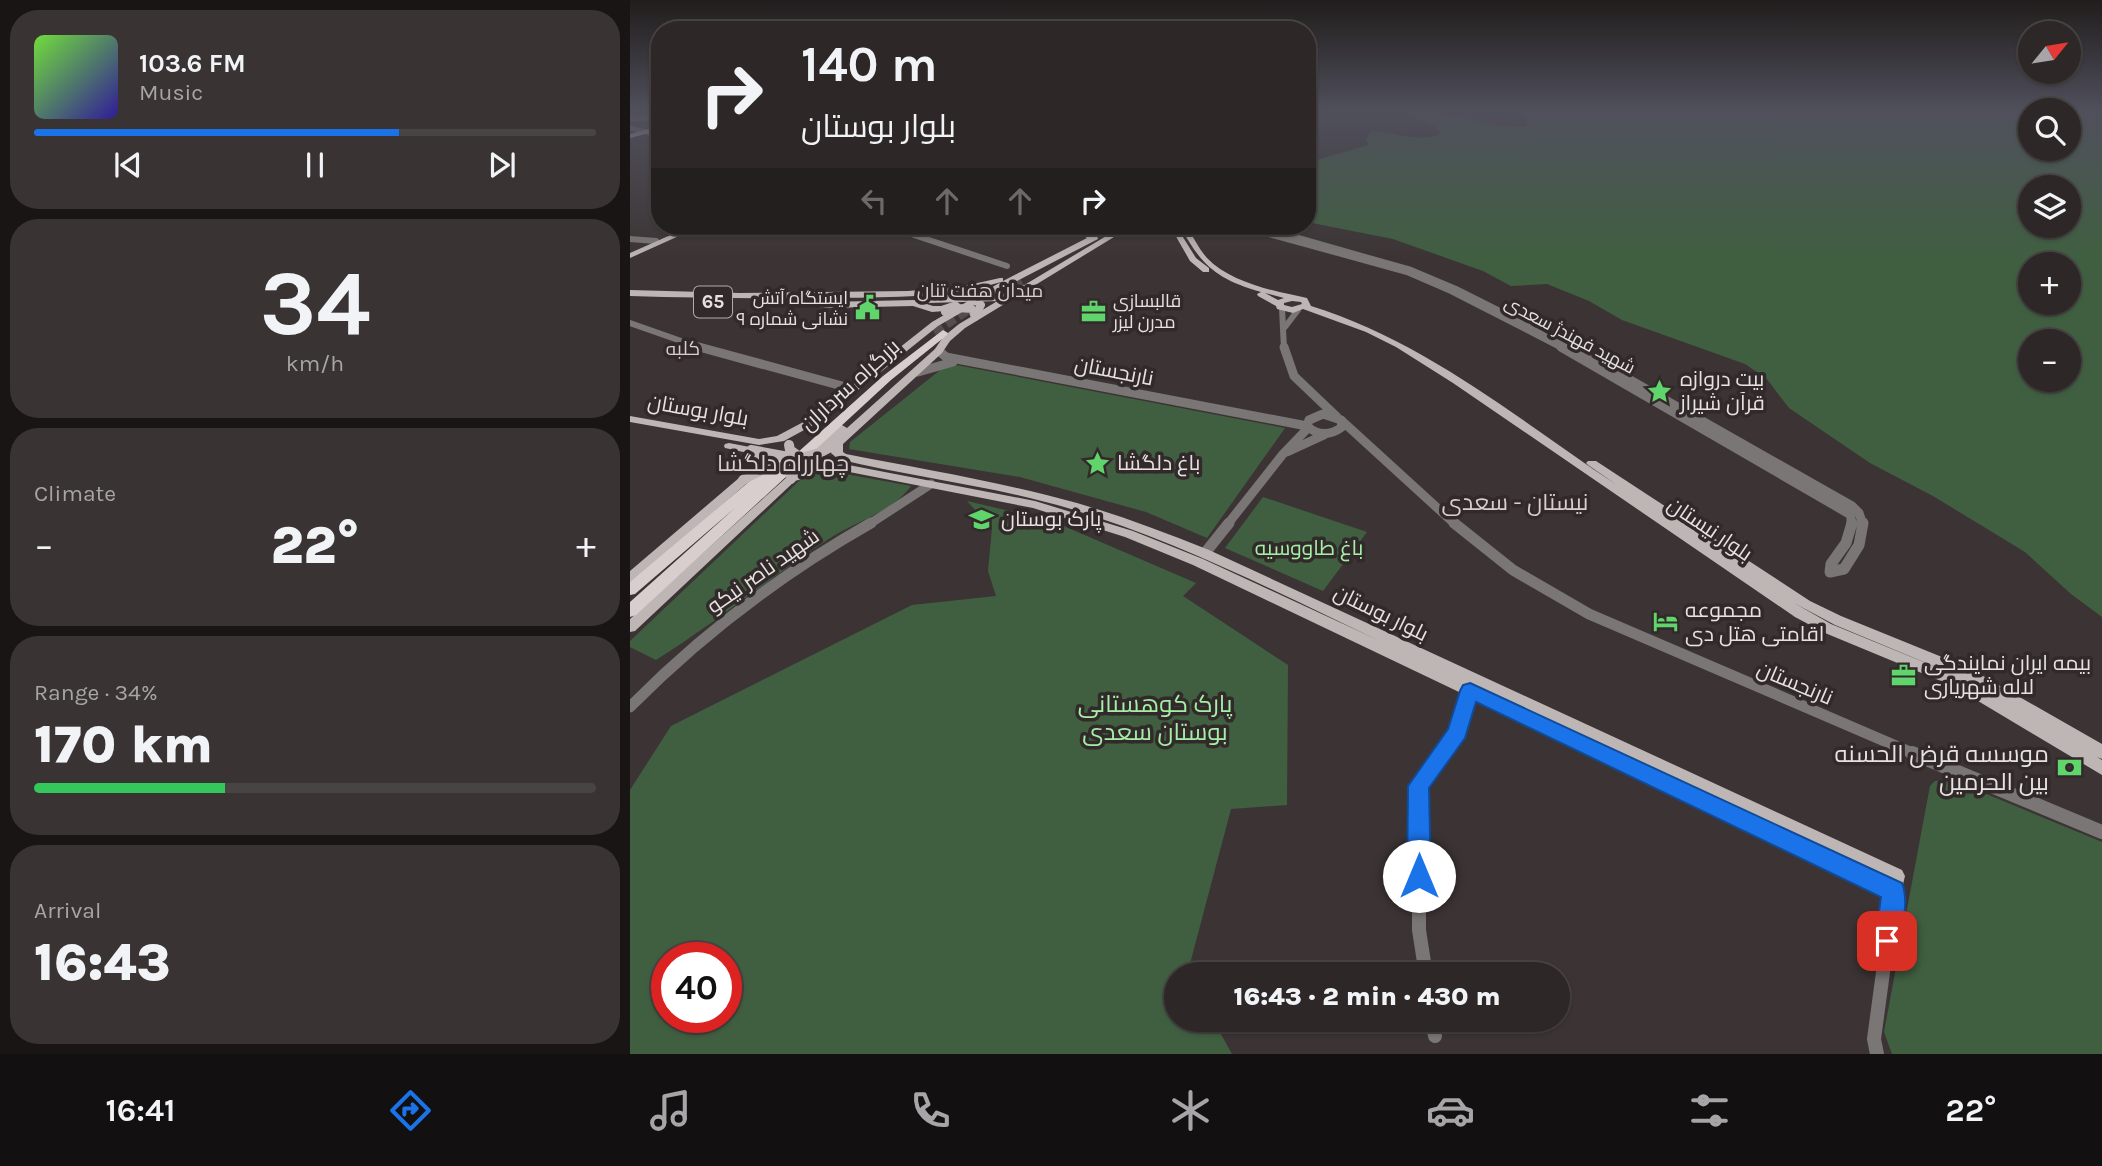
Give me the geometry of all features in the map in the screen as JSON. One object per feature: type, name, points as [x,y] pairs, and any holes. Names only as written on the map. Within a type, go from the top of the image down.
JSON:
[{"type":"highway","name":"بزرگراه سرداران","points":[[630,611],[937,332]]},
{"type":"highway","name":"بزرگراه سرداران","points":[[630,590],[937,332]]},
{"type":"main road","points":[[630,254],[669,235]]},
{"type":"main road","points":[[630,254],[675,235]]},
{"type":"main road","name":"65","points":[[630,293],[758,296],[916,293],[972,287],[1004,278],[1096,235]]},
{"type":"main road","points":[[853,388],[867,371],[937,332],[975,317],[1101,235]]},
{"type":"main road","points":[[932,309],[933,316],[937,332],[942,354],[914,374],[838,443],[819,453],[801,457],[790,450],[789,445],[813,421],[853,388],[936,324],[1024,283],[1112,235]]},
{"type":"main road","name":"65","points":[[630,300],[795,302],[999,297],[1114,235]]},
{"type":"main road","points":[[1179,235],[1193,259],[1202,268],[1224,280],[1271,298],[1281,306],[1283,300],[1301,303]]},
{"type":"main road","name":"بلوار نیستان","points":[[1189,235],[1202,257],[1236,280],[1368,327],[1440,370],[1800,614],[1958,682],[2102,768]]},
{"type":"main road","points":[[1004,278],[994,284],[992,290],[1014,290],[1024,283]]},
{"type":"main road","points":[[916,293],[965,296],[980,303],[981,309],[975,317]]},
{"type":"main road","points":[[795,302],[827,305],[914,303],[932,309],[953,306],[959,302],[959,298],[953,295]]},
{"type":"main road","name":"بلوار نیستان","points":[[1301,303],[1359,317],[1422,351],[1805,604],[1965,672],[2102,752]]},
{"type":"main road","points":[[937,332],[945,312],[972,309],[975,317]]},
{"type":"main road","name":"بلوار بوستان","points":[[630,419],[833,465],[1070,509]]},
{"type":"main road","points":[[630,578],[759,467],[755,446],[780,439],[813,421]]},
{"type":"main road","name":"بلوار بوستان","points":[[630,426],[755,446]]},
{"type":"main road","name":"بلوار بوستان","points":[[838,443],[838,453],[842,457],[1008,489],[1201,558],[1564,724],[1895,884]]},
{"type":"main road","points":[[630,627],[791,479],[813,469],[833,465]]},
{"type":"main road","points":[[743,480],[761,470],[778,466],[790,470],[791,479]]},
{"type":"main road","name":"بلوار بوستان","points":[[1325,615],[1470,691],[1895,884]]},
{"type":"street","points":[[917,235],[1007,266]]},
{"type":"street","name":"شهید فهندژ سعدی","points":[[1273,235],[1407,272],[1451,291],[1588,361],[1844,509],[1853,519],[1846,543],[1831,564],[1830,572],[1843,569],[1858,548],[1865,521],[1862,514],[1852,506],[1556,338],[1431,277],[1289,235]]},
{"type":"street","points":[[630,239],[656,241]]},
{"type":"street","points":[[1285,327],[1301,303]]},
{"type":"street","name":"نارنجستان","points":[[1281,306],[1285,327],[1283,340],[1288,368],[1294,379],[1457,526],[1513,570],[1589,614],[1743,682],[2102,832]]},
{"type":"street","points":[[630,323],[721,355],[853,388]]},
{"type":"street","name":"نارنجستان","points":[[942,354],[961,360],[1308,425],[1315,433],[1329,434]]},
{"type":"street","points":[[914,374],[924,368],[961,360]]},
{"type":"street","points":[[1201,558],[1283,454],[1318,415],[1321,403]]},
{"type":"street","points":[[1283,454],[1342,427],[1339,419],[1318,415]]},
{"type":"street","points":[[1329,434],[1358,437]]},
{"type":"street","name":"شهید ناصر نیکو","points":[[630,707],[665,670],[715,628],[828,550],[909,502],[931,484]]},
{"type":"street","points":[[1424,962],[1419,930],[1419,786],[1458,733],[1470,691]]},
{"type":"street","points":[[1877,1054],[1874,1039],[1895,884]]},
{"type":"green space","points":[[1316,160],[2102,160],[2102,617],[2071,594],[2025,552],[1933,496],[1870,463],[1789,408],[1766,378],[1745,364],[1622,320],[1589,301],[1547,284],[1511,286],[1483,271],[1393,239],[1316,224]]},
{"type":"green space","name":"باغ دلگشا","points":[[951,364],[1285,428],[1207,538],[1146,512],[1020,477],[849,449],[850,442]]},
{"type":"green space","points":[[829,471],[911,486],[893,504],[827,540],[656,660],[630,647],[630,641],[800,480]]},
{"type":"green space","name":"باغ طاووسیه","points":[[1263,497],[1367,532],[1323,591],[1225,548]]},
{"type":"green space","name":"پارک کوهستانی بوستان سعدی","points":[[967,501],[1052,521],[1196,583],[1183,596],[1288,665],[1287,805],[1231,809],[1190,962],[1164,962],[1164,1032],[1220,1032],[1232,1054],[630,1054],[630,790],[671,726],[912,605],[996,596],[988,571],[992,528]]},
{"type":"green space","points":[[1935,781],[1955,781],[2102,842],[2102,1054],[1892,1054],[1884,1032],[1930,786]]},
{"type":"tunnel","points":[[993,299],[1022,282]]},
{"type":"tunnel","points":[[934,332],[979,302]]},
{"type":"place","name":"ایستگاه آتش نشانی شماره ۹","points":[[868,308]]},
{"type":"place","name":"قالبسازی مدرن لیزر","points":[[1093,311]]},
{"type":"place","name":"بیت دروازه قرآن شیراز","points":[[1660,391]]},
{"type":"place","name":"باغ دلگشا","points":[[1097,463]]},
{"type":"place","name":"پارک بوستان","points":[[981,519]]},
{"type":"place","name":"مجموعه اقامتی هتل دی","points":[[1665,622]]},
{"type":"place","name":"بیمه ایران نمایندگی لاله شهریاری","points":[[1904,675]]},
{"type":"place","name":"موسسه قرض الحسنه بین الحرمین","points":[[2069,768]]},
{"type":"district","name":"میدان هفت تنان","points":[[980,291]]},
{"type":"district","name":"کلبه","points":[[683,349]]},
{"type":"district","name":"چهارراه دلگشا","points":[[783,463]]},
{"type":"district","name":"نیستان - سعدی","points":[[1515,502]]},
{"type":"route","points":[[1419,876],[1419,786],[1458,733],[1470,691],[1894,891],[1887,941]]}]
